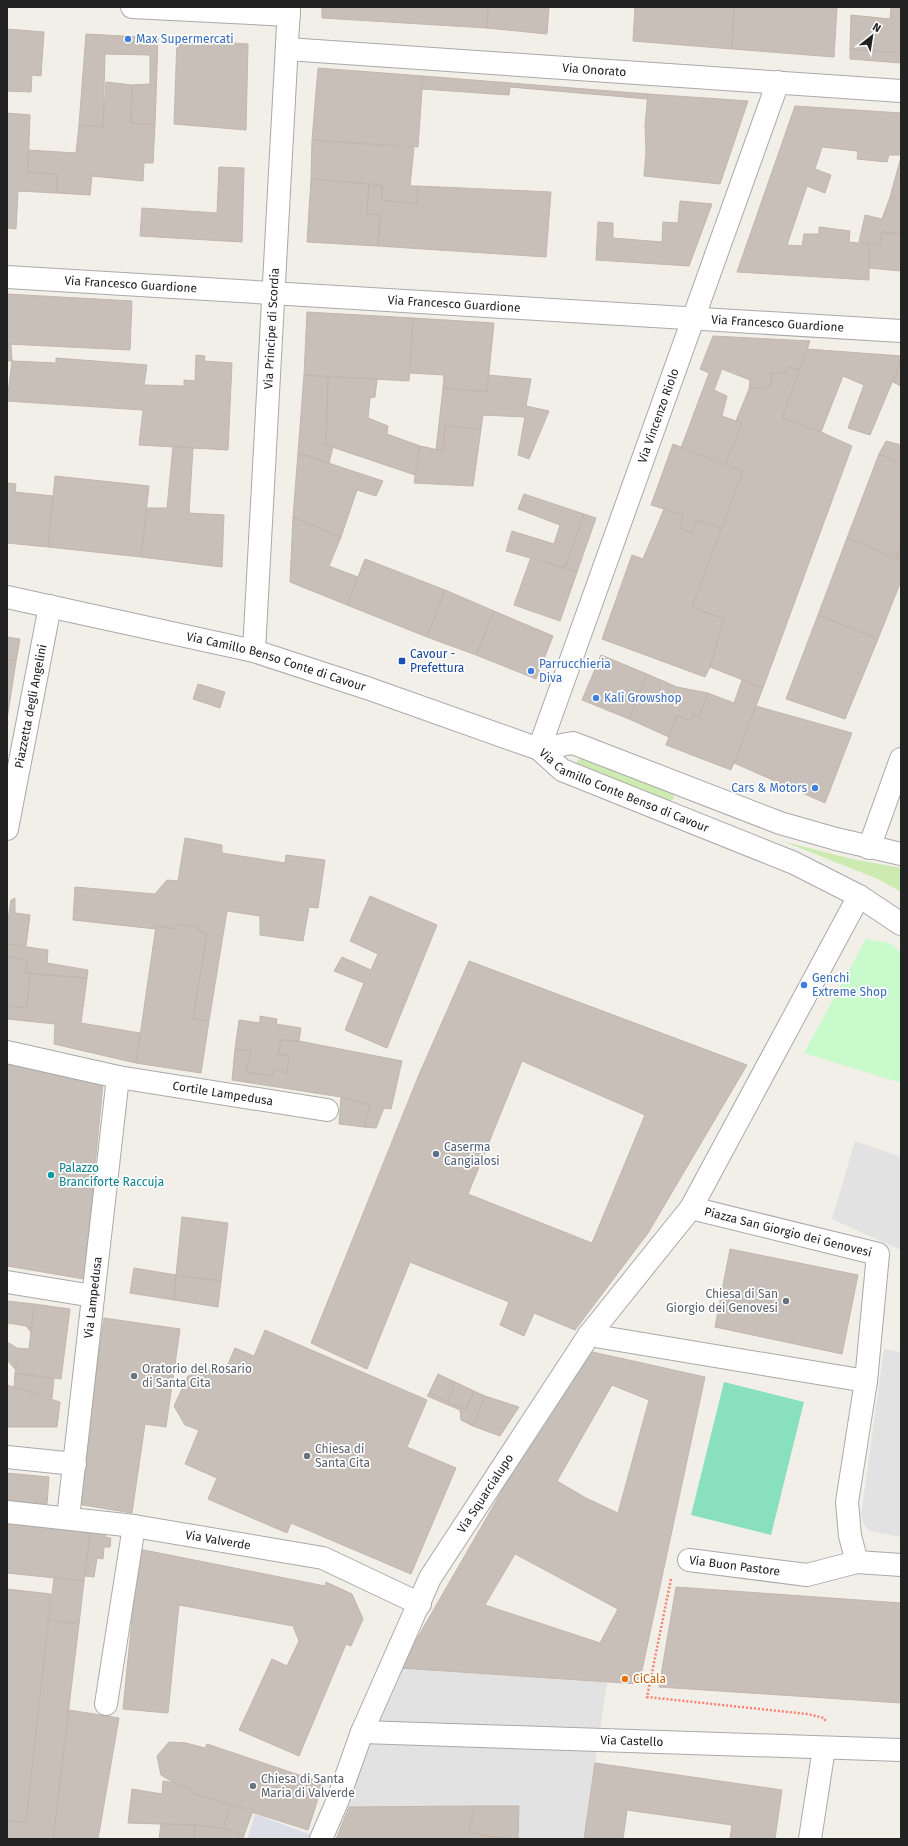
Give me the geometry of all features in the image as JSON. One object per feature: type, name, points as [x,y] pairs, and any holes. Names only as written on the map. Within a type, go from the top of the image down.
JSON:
[{"type":"street","points":[[132,7],[289,11]]},
{"type":"street","name":"Via Principe di Scordia","points":[[254,651],[289,11]]},
{"type":"street","name":"Via Onorato","points":[[287,49],[901,91]]},
{"type":"street","name":"Via Vincenzo Riolo","points":[[539,749],[778,82]]},
{"type":"street","name":"Via Francesco Guardione","points":[[7,277],[901,331]]},
{"type":"street","name":"Via Camillo Benso Conte di Cavour","points":[[7,597],[254,651],[375,691],[539,749]]},
{"type":"street","name":"Piazzetta degli Angelini","points":[[7,829],[50,606]]},
{"type":"street","name":"Via Camillo Conte Benso di Cavour","points":[[539,749],[573,743],[780,823],[869,848],[901,854]]},
{"type":"street","name":"Via Camillo Conte Benso di Cavour","points":[[539,749],[562,770],[794,864],[859,896],[901,924]]},
{"type":"street","points":[[869,848],[901,759]]},
{"type":"street","name":"Piazza San Giorgio dei Genovesi","points":[[859,896],[691,1208],[878,1254],[866,1381]]},
{"type":"street","name":"Cortile Lampedusa","points":[[7,1052],[118,1077],[327,1110]]},
{"type":"street","name":"Via Lampedusa","points":[[68,1518],[118,1077]]},
{"type":"street","name":"Via Squarcialupo","points":[[321,1839],[362,1732],[420,1604],[430,1578],[589,1335],[691,1208]]},
{"type":"street","points":[[7,1282],[93,1296]]},
{"type":"street","points":[[589,1335],[866,1381],[847,1502],[850,1536],[857,1562]]},
{"type":"street","points":[[7,1457],[75,1464]]},
{"type":"street","name":"Via Valverde","points":[[7,1512],[134,1526],[323,1558],[420,1604]]},
{"type":"street","points":[[106,1704],[134,1526]]},
{"type":"street","name":"Via Buon Pastore","points":[[689,1560],[807,1575],[857,1562],[901,1565]]},
{"type":"street","name":"Via Castello","points":[[362,1732],[901,1750]]},
{"type":"street","points":[[810,1839],[824,1748]]},
{"type":"path","name":"Via Buon Pastore","points":[[689,1560],[676,1571],[672,1578],[647,1697],[807,1714],[824,1718],[826,1720],[824,1748]]},
{"type":"green space","points":[[582,757],[673,793],[674,798],[668,804],[577,766],[577,761]]},
{"type":"green space","points":[[782,841],[852,859],[901,868],[901,892],[878,879]]},
{"type":"green space","points":[[866,939],[890,943],[901,953],[901,1083],[804,1053]]},
{"type":"green space","points":[[724,1382],[804,1402],[771,1535],[691,1515]]},
{"type":"shaded area","points":[[855,1141],[901,1157],[901,1250],[832,1219]]},
{"type":"shaded area","points":[[884,1349],[901,1352],[901,1537],[869,1531],[861,1516]]},
{"type":"shaded area","points":[[400,1668],[607,1682],[584,1839],[518,1839],[519,1806],[349,1807],[337,1802]]},
{"type":"shaded area","points":[[255,1814],[323,1839],[247,1839]]},
{"type":"building","points":[[322,7],[488,7],[487,28],[322,18]]},
{"type":"building","points":[[488,7],[549,7],[547,34],[487,28]]},
{"type":"building","points":[[635,7],[734,7],[732,49],[633,41]]},
{"type":"building","points":[[734,7],[837,7],[834,57],[732,49]]},
{"type":"building","points":[[891,7],[901,7],[901,53],[850,49],[851,15],[890,19]]},
{"type":"building","points":[[7,29],[44,32],[41,76],[32,75],[31,92],[7,91]]},
{"type":"building","points":[[86,34],[158,38],[155,125],[131,123],[132,85],[150,84],[150,55],[105,54],[103,127],[79,125]]},
{"type":"building","points":[[177,39],[248,44],[246,130],[174,124]]},
{"type":"building","points":[[850,49],[901,53],[901,63],[850,59]]},
{"type":"building","points":[[318,68],[423,76],[418,147],[312,140]]},
{"type":"building","points":[[423,76],[648,94],[648,99],[510,87],[509,95],[422,89]]},
{"type":"building","points":[[106,82],[132,85],[131,123],[155,125],[153,163],[144,163],[143,181],[92,176],[90,195],[57,193],[57,174],[28,172],[28,150],[76,153],[79,125],[103,127]]},
{"type":"building","points":[[648,94],[748,101],[720,184],[644,176],[646,152],[645,125]]},
{"type":"building","points":[[795,106],[901,113],[901,155],[889,155],[887,162],[857,159],[858,151],[822,147],[815,169],[831,175],[825,193],[807,186],[787,245],[802,246],[804,234],[819,234],[819,227],[850,231],[849,242],[869,244],[869,280],[737,272]]},
{"type":"building","points":[[7,113],[30,115],[28,172],[57,174],[57,193],[18,191],[16,229],[7,228]]},
{"type":"building","points":[[312,140],[414,148],[410,186],[418,186],[417,204],[382,200],[382,185],[311,179]]},
{"type":"building","points":[[901,157],[901,198],[890,197]]},
{"type":"building","points":[[219,167],[244,168],[242,242],[140,236],[142,208],[217,213]]},
{"type":"building","points":[[311,179],[369,184],[367,214],[380,215],[378,246],[307,242]]},
{"type":"building","points":[[369,184],[382,185],[382,200],[417,204],[418,186],[551,192],[546,257],[378,246],[380,215],[367,214]]},
{"type":"building","points":[[890,197],[901,198],[901,234],[882,232],[880,245],[859,242],[865,215],[882,219]]},
{"type":"building","points":[[680,201],[712,204],[689,266],[596,260],[598,222],[613,223],[613,238],[662,242],[663,222],[678,223]]},
{"type":"building","points":[[882,232],[901,234],[901,271],[869,268],[869,244],[880,245]]},
{"type":"building","points":[[7,294],[132,301],[130,350],[7,344]]},
{"type":"building","points":[[307,312],[413,318],[409,381],[304,375]]},
{"type":"building","points":[[413,318],[494,323],[487,392],[443,388],[444,375],[410,373]]},
{"type":"building","points":[[713,336],[810,341],[800,369],[788,367],[786,372],[772,374],[770,387],[749,389],[750,380],[722,369],[714,390],[727,396],[722,416],[742,423],[725,465],[681,448],[709,373],[700,369]]},
{"type":"building","points":[[7,344],[11,345],[12,361],[7,361]]},
{"type":"building","points":[[807,349],[901,356],[901,361],[870,435],[848,428],[864,385],[843,376],[821,432],[782,418]]},
{"type":"building","points":[[196,355],[205,356],[204,361],[232,363],[228,450],[139,445],[143,410],[7,401],[12,361],[56,363],[56,358],[147,365],[144,385],[184,386],[184,380],[195,381]]},
{"type":"building","points":[[901,361],[901,386],[893,382]]},
{"type":"building","points":[[788,367],[800,369],[782,418],[821,432],[852,446],[763,688],[710,667],[724,619],[692,607],[743,471],[725,465],[742,423],[736,421],[749,389],[770,387],[772,374],[786,372]]},
{"type":"building","points":[[304,375],[328,377],[326,445],[333,447],[329,463],[298,453]]},
{"type":"building","points":[[488,375],[531,379],[526,406],[549,411],[529,459],[518,455],[525,417],[483,415],[481,429],[445,426],[443,451],[436,450],[443,388],[487,392]]},
{"type":"building","points":[[328,377],[377,379],[375,397],[370,398],[368,418],[388,426],[387,434],[420,446],[415,475],[326,445]]},
{"type":"building","points":[[445,426],[481,429],[473,486],[414,483],[420,446],[443,451]]},
{"type":"building","points":[[886,441],[901,445],[901,463],[879,454]]},
{"type":"building","points":[[673,444],[743,471],[722,528],[697,520],[692,533],[680,528],[683,515],[651,505]]},
{"type":"building","points":[[173,446],[193,448],[189,513],[224,515],[222,567],[141,557],[147,508],[167,508]]},
{"type":"building","points":[[298,453],[383,481],[376,496],[357,490],[341,537],[293,517]]},
{"type":"building","points":[[879,454],[901,463],[901,511],[899,516],[901,517],[901,546],[896,559],[847,538]]},
{"type":"building","points":[[55,476],[149,486],[141,557],[48,547]]},
{"type":"building","points":[[7,483],[16,484],[15,492],[53,496],[48,547],[7,543]]},
{"type":"building","points":[[524,494],[584,514],[565,568],[506,551],[512,531],[554,544],[560,525],[518,509]]},
{"type":"building","points":[[664,509],[683,515],[680,528],[692,533],[697,520],[722,528],[692,607],[724,619],[710,667],[705,677],[602,639],[632,555],[643,559]]},
{"type":"building","points":[[584,514],[596,518],[577,572],[565,568]]},
{"type":"building","points":[[293,517],[341,537],[329,566],[358,577],[347,605],[290,582]]},
{"type":"building","points":[[847,538],[901,560],[901,581],[878,639],[818,615]]},
{"type":"building","points":[[901,546],[901,560],[896,559]]},
{"type":"building","points":[[531,557],[577,572],[560,621],[514,605]]},
{"type":"building","points":[[365,559],[445,590],[427,637],[347,605]]},
{"type":"building","points":[[445,590],[494,611],[476,655],[427,637]]},
{"type":"building","points":[[494,611],[553,636],[536,679],[476,655]]},
{"type":"building","points":[[818,615],[878,639],[845,719],[786,699]]},
{"type":"building","points":[[7,637],[20,639],[16,661],[7,659]]},
{"type":"building","points":[[601,655],[647,674],[629,719],[582,700]]},
{"type":"building","points":[[7,659],[16,661],[7,719]]},
{"type":"building","points":[[647,674],[677,687],[708,693],[699,717],[693,714],[690,721],[677,716],[669,737],[629,719]]},
{"type":"building","points":[[742,680],[763,688],[731,770],[666,745],[677,716],[690,721],[693,714],[699,717],[708,693],[734,703]]},
{"type":"building","points":[[198,684],[225,692],[220,708],[193,699]]},
{"type":"building","points":[[756,706],[852,733],[825,803],[734,763]]},
{"type":"building","points":[[185,838],[222,845],[222,853],[285,863],[286,855],[325,860],[318,908],[309,907],[303,941],[260,935],[260,916],[227,911],[209,1021],[193,1019],[207,933],[198,931],[198,927],[177,924],[175,929],[156,926],[156,929],[73,920],[75,887],[155,894],[167,880],[178,881]]},
{"type":"building","points":[[370,896],[437,925],[387,1048],[345,1030],[364,983],[334,971],[342,957],[371,970],[378,954],[350,941]]},
{"type":"building","points":[[15,898],[15,913],[30,915],[26,946],[7,944],[7,926],[11,900]]},
{"type":"building","points":[[177,924],[198,927],[198,931],[207,933],[193,1019],[209,1021],[201,1073],[136,1063],[156,926],[175,929]]},
{"type":"building","points":[[7,944],[48,950],[47,963],[88,970],[87,978],[25,973],[28,961],[7,956]]},
{"type":"building","points":[[7,956],[28,961],[25,973],[30,974],[27,1008],[7,1006]]},
{"type":"building","name":"Caserma Cangialosi","points":[[469,961],[747,1065],[648,1233],[575,1330],[534,1313],[524,1336],[500,1325],[509,1302],[410,1262],[367,1369],[311,1343],[418,1077]],"holes":[[[522,1061],[645,1115],[592,1243],[468,1194]]]},
{"type":"building","points":[[30,974],[87,978],[81,1023],[140,1033],[136,1063],[54,1044],[55,1024],[7,1019],[7,1006],[27,1008]]},
{"type":"building","points":[[260,1016],[277,1019],[276,1024],[301,1028],[299,1041],[281,1040],[278,1054],[289,1056],[287,1073],[275,1070],[272,1076],[246,1072],[251,1051],[235,1049],[239,1020],[260,1023]]},
{"type":"building","points":[[281,1040],[299,1041],[402,1061],[391,1109],[384,1108],[376,1128],[364,1127],[370,1105],[341,1097],[232,1080],[235,1049],[251,1051],[246,1072],[272,1076],[275,1070],[287,1073],[289,1056],[278,1054]]},
{"type":"building","name":"Palazzo Branciforte Raccuja","points":[[7,1061],[103,1084],[84,1279],[7,1266]]},
{"type":"building","points":[[341,1097],[370,1105],[364,1127],[339,1124]]},
{"type":"building","points":[[182,1217],[228,1223],[221,1281],[176,1275]]},
{"type":"building","name":"Chiesa di San Giorgio dei Genovesi","points":[[730,1249],[858,1275],[842,1354],[715,1327]]},
{"type":"building","points":[[134,1268],[176,1275],[174,1300],[130,1293]]},
{"type":"building","points":[[176,1275],[221,1281],[218,1307],[174,1300]]},
{"type":"building","points":[[7,1301],[34,1304],[31,1332],[26,1326],[8,1323],[7,1335]]},
{"type":"building","points":[[34,1304],[70,1309],[61,1379],[15,1373],[17,1361],[29,1349]]},
{"type":"building","name":"Oratorio del Rosario di Santa Cita","points":[[104,1318],[180,1329],[166,1427],[145,1424],[132,1513],[77,1504]]},
{"type":"building","name":"Chiesa di Santa Cita","points":[[265,1330],[427,1400],[407,1447],[456,1468],[411,1574],[291,1523],[287,1533],[208,1499],[217,1478],[185,1464],[199,1430],[185,1425],[174,1406],[188,1376],[208,1370],[223,1376],[235,1348],[254,1356]]},
{"type":"building","points":[[7,1342],[17,1348],[29,1349],[17,1361],[15,1369],[7,1360]]},
{"type":"building","points":[[588,1351],[705,1377],[639,1684],[400,1668],[521,1458]],"holes":[[[612,1385],[649,1400],[618,1513],[586,1498],[557,1481]],[[515,1554],[618,1609],[600,1643],[485,1605]]]},
{"type":"building","points":[[15,1373],[54,1379],[52,1398],[14,1387]]},
{"type":"building","points":[[438,1374],[455,1382],[448,1402],[429,1393]]},
{"type":"building","points":[[455,1382],[474,1391],[466,1410],[448,1402]]},
{"type":"building","points":[[7,1385],[60,1402],[57,1427],[7,1427]]},
{"type":"building","points":[[474,1391],[485,1396],[473,1426],[461,1420],[460,1410],[427,1396],[429,1393],[466,1410]]},
{"type":"building","points":[[485,1396],[519,1407],[500,1436],[473,1426]]},
{"type":"building","points":[[7,1473],[49,1477],[47,1504],[7,1501]]},
{"type":"building","points":[[7,1519],[91,1526],[84,1581],[7,1573]]},
{"type":"building","points":[[91,1526],[106,1528],[105,1537],[111,1538],[110,1547],[104,1547],[103,1559],[97,1558],[94,1577],[85,1576]]},
{"type":"building","points":[[139,1549],[325,1586],[326,1582],[352,1594],[363,1619],[351,1646],[346,1644],[299,1756],[239,1730],[272,1659],[287,1666],[299,1641],[293,1626],[179,1605],[168,1713],[123,1709]]},
{"type":"building","points":[[54,1578],[84,1581],[79,1624],[49,1620]]},
{"type":"building","points":[[676,1587],[901,1603],[901,1703],[659,1687]]},
{"type":"building","points":[[7,1589],[51,1594],[26,1822],[7,1821]]},
{"type":"building","points":[[49,1620],[79,1624],[53,1839],[7,1839],[7,1821],[26,1822]]},
{"type":"building","points":[[69,1710],[119,1718],[98,1839],[53,1839]]},
{"type":"building","name":"Chiesa di Santa Maria di Valverde","points":[[169,1742],[186,1743],[205,1748],[207,1744],[323,1783],[308,1830],[192,1793],[192,1789],[174,1783],[161,1775],[157,1756]]},
{"type":"building","points":[[595,1763],[782,1790],[775,1839],[730,1839],[732,1825],[627,1810],[623,1839],[584,1839]]},
{"type":"building","points":[[163,1781],[192,1789],[192,1793],[231,1805],[223,1828],[195,1825],[128,1823],[132,1789],[162,1794]]},
{"type":"building","points":[[231,1805],[253,1811],[244,1835],[223,1828]]},
{"type":"building","points":[[475,1806],[469,1832],[487,1836],[486,1839],[336,1839],[349,1807]]},
{"type":"building","points":[[475,1806],[519,1806],[518,1839],[487,1836],[469,1832]]},
{"type":"building","points":[[161,1824],[195,1825],[194,1839],[159,1839]]},
{"type":"building","points":[[195,1825],[223,1828],[244,1835],[243,1839],[194,1839]]},
{"type":"building","points":[[487,1836],[507,1839],[486,1839]]},
{"type":"place","name":"Max Supermercati","points":[[128,39]]},
{"type":"place","name":"Cavour - Prefettura","points":[[402,661]]},
{"type":"place","name":"Parrucchieria Diva","points":[[531,671]]},
{"type":"place","name":"Kalì Growshop","points":[[596,698]]},
{"type":"place","name":"Cars & Motors","points":[[815,788]]},
{"type":"place","name":"Genchi Extreme Shop","points":[[804,985]]},
{"type":"place","name":"Caserma Cangialosi","points":[[436,1154]]},
{"type":"place","name":"Palazzo Branciforte Raccuja","points":[[51,1175]]},
{"type":"place","name":"Chiesa di San Giorgio dei Genovesi","points":[[786,1301]]},
{"type":"place","name":"Oratorio del Rosario di Santa Cita","points":[[134,1376]]},
{"type":"place","name":"Chiesa di Santa Cita","points":[[307,1456]]},
{"type":"place","name":"CiCala","points":[[625,1679]]},
{"type":"place","name":"Chiesa di Santa Maria di Valverde","points":[[253,1786]]}]
